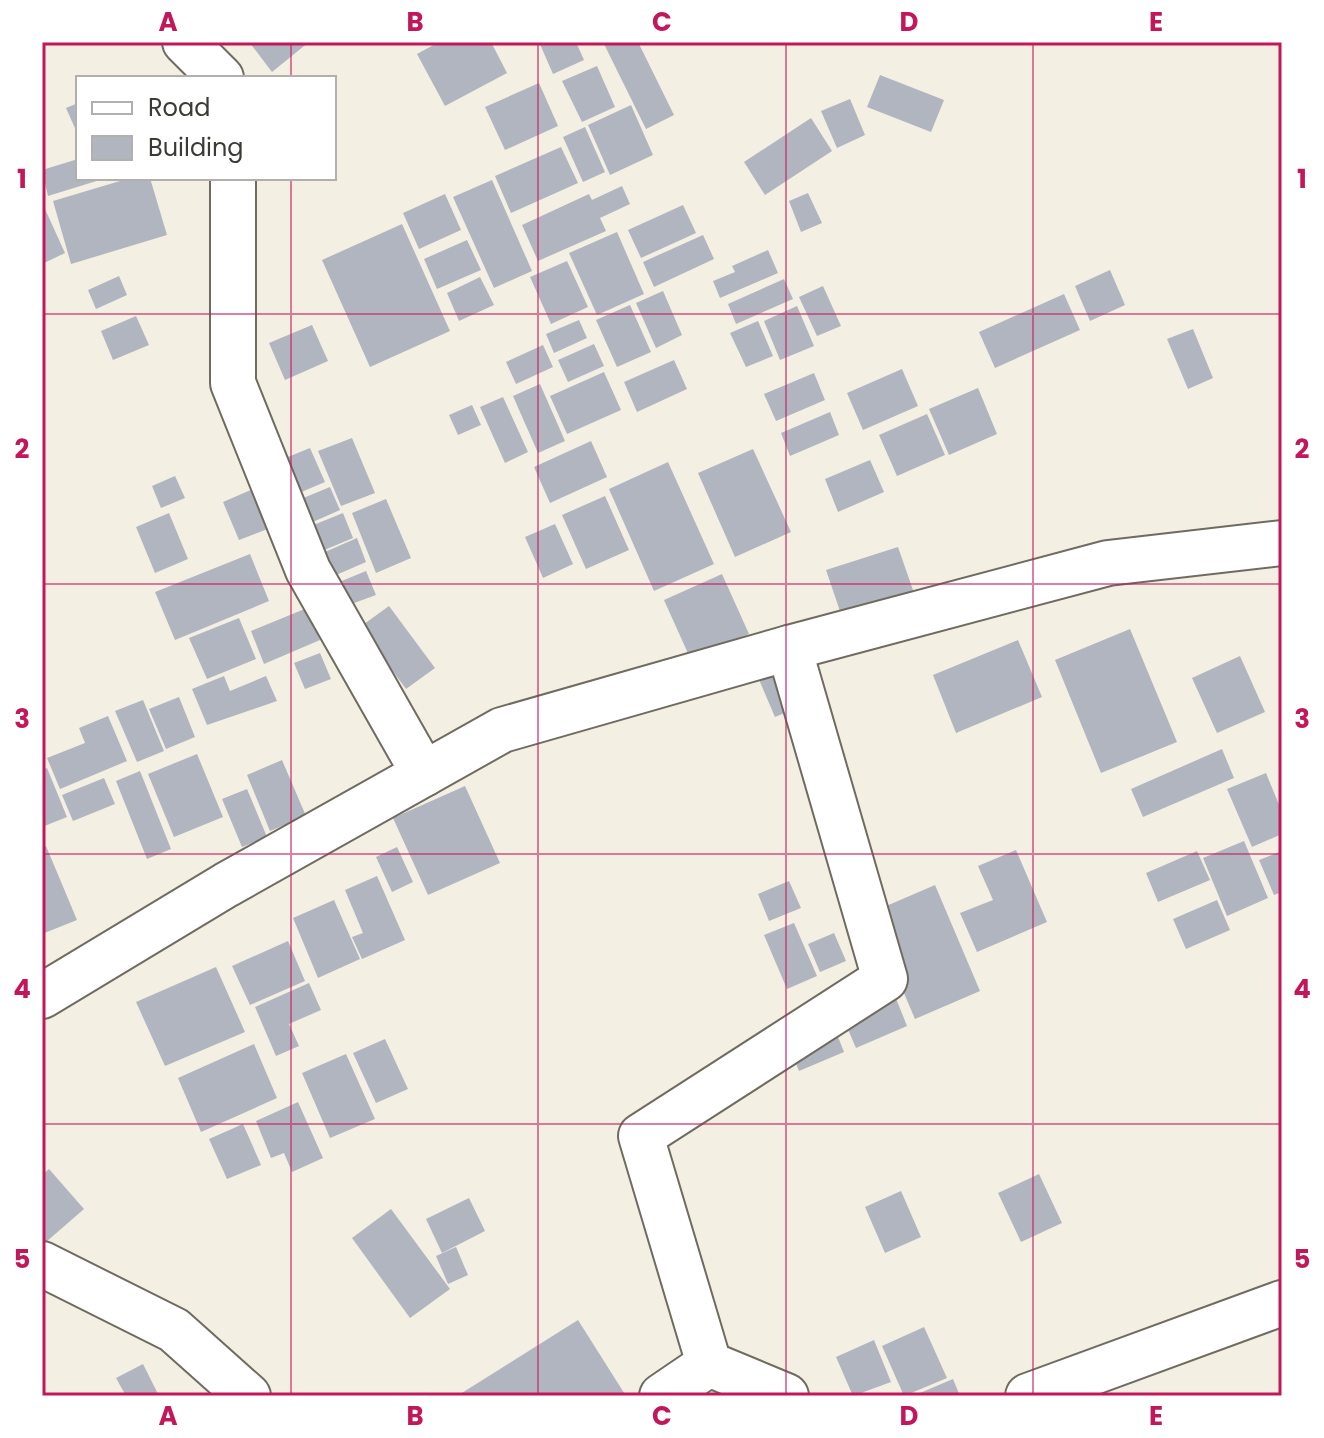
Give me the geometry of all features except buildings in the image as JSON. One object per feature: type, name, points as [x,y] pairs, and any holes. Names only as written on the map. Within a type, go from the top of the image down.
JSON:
[{"type":"street","points":[[185,42],[219,76]]},
{"type":"street","points":[[233,180],[233,383],[308,570],[424,774]]},
{"type":"street","points":[[42,996],[226,885],[502,730],[789,648],[1108,563],[1282,543]]},
{"type":"street","points":[[709,1364],[641,1136],[885,979],[789,648]]},
{"type":"street","points":[[42,1264],[174,1330],[248,1396]]},
{"type":"street","points":[[1028,1396],[1282,1303]]},
{"type":"street","points":[[662,1396],[709,1364]]},
{"type":"street","points":[[709,1364],[786,1396]]}]
